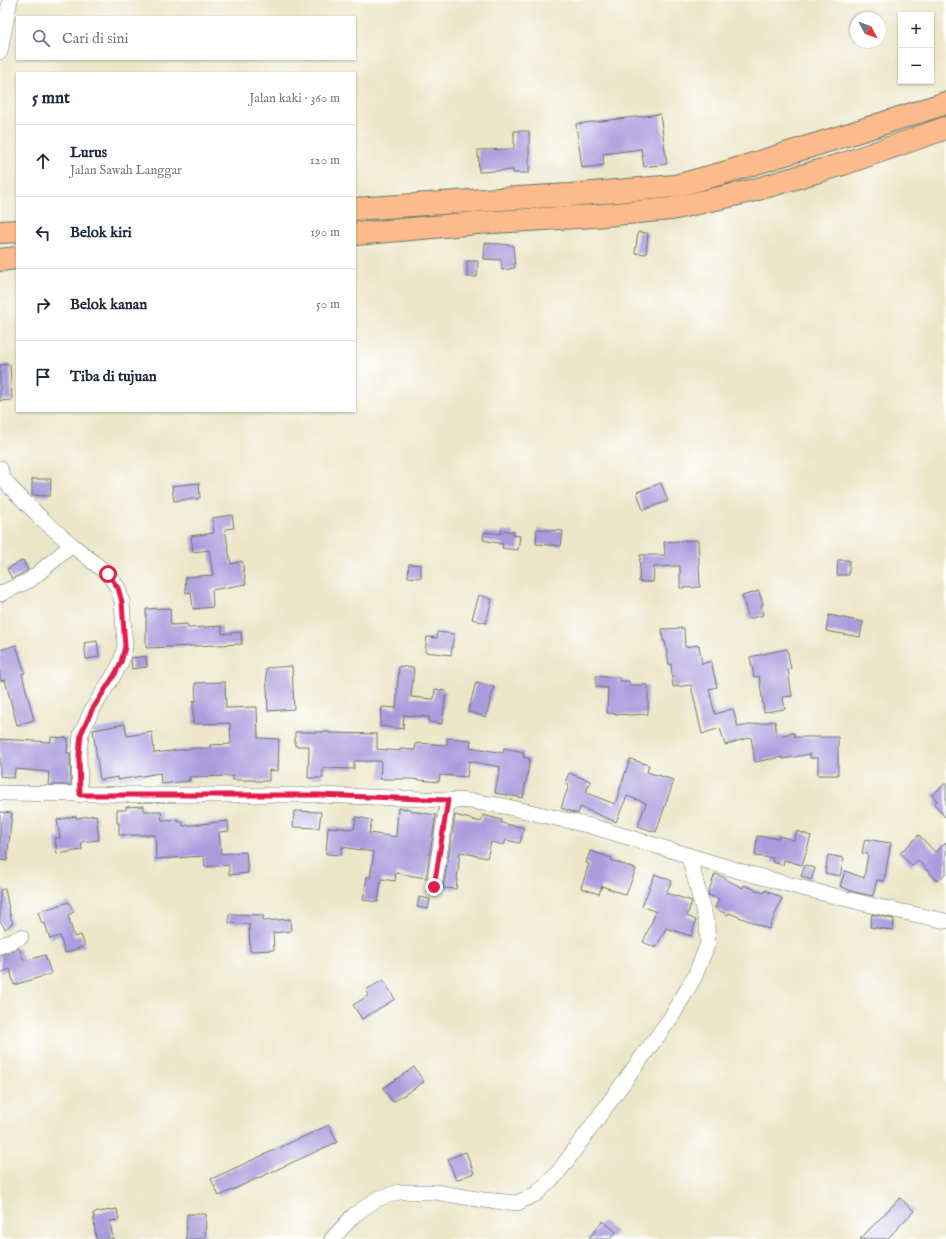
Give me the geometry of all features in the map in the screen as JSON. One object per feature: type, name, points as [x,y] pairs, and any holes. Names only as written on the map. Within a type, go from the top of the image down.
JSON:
[{"type":"highway","points":[[356,209],[499,198],[569,196],[675,186],[705,179],[853,134],[946,103]]},
{"type":"highway","points":[[356,234],[477,223],[593,216],[671,209],[751,191],[842,164],[946,128]]},
{"type":"highway","points":[[0,232],[16,230]]},
{"type":"highway","points":[[0,260],[16,258]]},
{"type":"street","points":[[0,52],[10,0]]},
{"type":"street","points":[[1,473],[11,488],[43,520],[108,574],[118,588],[122,602],[125,647],[121,662],[115,674],[92,710],[81,734],[79,755],[80,795]]},
{"type":"street","points":[[0,594],[30,580],[72,545]]},
{"type":"street","points":[[0,793],[80,795],[318,795],[470,801],[504,806],[591,826],[742,872],[875,906],[946,921]]},
{"type":"street","points":[[434,887],[448,800]]},
{"type":"street","points":[[332,1239],[354,1215],[377,1199],[399,1192],[435,1192],[483,1200],[517,1203],[536,1194],[557,1174],[672,1016],[695,976],[708,943],[707,925],[688,856]]},
{"type":"street","points":[[0,946],[20,937]]},
{"type":"building","points":[[660,114],[667,164],[644,167],[641,149],[603,154],[604,165],[582,168],[576,124]]},
{"type":"building","points":[[514,131],[529,131],[529,173],[513,173],[513,170],[479,172],[478,150],[514,149]]},
{"type":"building","points":[[638,232],[648,233],[646,254],[635,253]]},
{"type":"building","points":[[485,243],[513,245],[515,268],[502,270],[501,260],[484,259]]},
{"type":"building","points":[[467,261],[478,261],[477,277],[467,277]]},
{"type":"building","points":[[10,364],[12,400],[0,401],[0,365]]},
{"type":"building","points":[[32,479],[51,479],[50,496],[32,495]]},
{"type":"building","points":[[199,483],[200,498],[174,501],[172,486]]},
{"type":"building","points":[[661,483],[668,501],[643,510],[637,492]]},
{"type":"building","points":[[232,515],[234,528],[225,529],[231,564],[242,561],[246,584],[212,590],[213,607],[193,609],[191,592],[186,593],[185,577],[213,575],[209,550],[193,552],[191,536],[214,533],[212,518]]},
{"type":"building","points":[[537,529],[563,531],[561,546],[536,544]]},
{"type":"building","points":[[501,530],[514,532],[513,535],[520,536],[518,550],[502,548],[503,544],[483,540],[484,532],[501,534]]},
{"type":"building","points":[[698,540],[700,587],[680,588],[680,566],[654,567],[653,582],[639,582],[640,555],[665,555],[664,542]]},
{"type":"building","points":[[23,560],[28,570],[12,579],[7,569]]},
{"type":"building","points":[[838,560],[849,560],[849,575],[837,575]]},
{"type":"building","points":[[409,564],[421,565],[421,578],[408,577]]},
{"type":"building","points":[[759,591],[763,605],[761,605],[763,615],[749,619],[742,596]]},
{"type":"building","points":[[479,595],[492,599],[486,623],[472,619]]},
{"type":"building","points":[[170,608],[171,625],[187,624],[188,628],[222,626],[222,634],[241,632],[242,644],[146,648],[146,609]]},
{"type":"building","points":[[829,615],[863,622],[860,637],[826,631]]},
{"type":"building","points":[[684,628],[685,647],[699,645],[702,664],[711,661],[717,687],[709,689],[715,714],[733,709],[738,727],[775,721],[777,736],[794,733],[795,737],[838,737],[838,775],[818,775],[818,758],[810,758],[810,754],[755,762],[751,737],[725,745],[720,728],[702,734],[691,685],[673,687],[671,664],[669,665],[665,641],[663,641],[662,629]]},
{"type":"building","points":[[437,632],[454,634],[451,655],[425,652],[427,637],[437,638]]},
{"type":"building","points":[[97,641],[99,657],[86,659],[84,643]]},
{"type":"building","points":[[16,645],[25,673],[22,674],[34,720],[17,725],[5,680],[0,681],[0,650]]},
{"type":"building","points":[[787,649],[791,669],[788,670],[792,696],[783,697],[785,709],[764,712],[759,676],[754,677],[750,657]]},
{"type":"building","points":[[146,656],[147,667],[132,669],[131,658]]},
{"type":"building","points":[[292,666],[294,709],[268,711],[266,668]]},
{"type":"building","points":[[399,666],[414,668],[411,697],[434,699],[435,689],[446,691],[442,724],[429,722],[429,717],[404,715],[403,729],[380,726],[382,707],[396,708]]},
{"type":"building","points":[[596,676],[620,678],[620,681],[629,681],[629,685],[648,685],[648,714],[630,715],[607,713],[608,688],[596,687]]},
{"type":"building","points":[[225,682],[226,708],[257,707],[258,738],[279,739],[278,771],[269,770],[269,781],[233,780],[233,776],[189,777],[190,781],[161,784],[160,773],[118,780],[118,777],[100,780],[93,730],[125,724],[127,736],[152,732],[154,753],[196,748],[210,748],[210,745],[231,744],[230,723],[193,724],[193,701],[196,701],[195,683]]},
{"type":"building","points":[[476,682],[494,687],[486,717],[468,712]]},
{"type":"building","points":[[295,732],[377,734],[377,749],[400,751],[400,749],[415,750],[416,743],[447,745],[447,738],[471,740],[470,747],[503,753],[504,748],[524,752],[523,757],[530,759],[523,798],[495,793],[500,767],[469,761],[467,777],[440,775],[439,782],[411,779],[380,779],[381,761],[354,761],[354,769],[323,768],[323,778],[308,778],[309,746],[295,746]]},
{"type":"building","points":[[51,737],[68,738],[67,753],[70,753],[71,785],[48,785],[49,772],[15,769],[14,778],[0,776],[0,739],[51,742]]},
{"type":"building","points":[[630,759],[649,765],[647,772],[674,780],[656,832],[638,826],[646,803],[627,796],[616,822],[580,807],[578,814],[561,808],[569,785],[565,783],[569,773],[590,781],[586,793],[615,804]]},
{"type":"building","points":[[946,783],[946,818],[934,804],[937,801],[932,795]]},
{"type":"building","points":[[144,806],[144,811],[161,811],[162,820],[178,819],[178,822],[183,822],[183,826],[228,821],[229,831],[219,832],[221,854],[246,852],[248,873],[229,875],[229,865],[205,867],[204,856],[156,859],[155,835],[119,835],[117,810],[126,810],[126,807]]},
{"type":"building","points":[[398,808],[411,809],[411,811],[436,815],[426,878],[396,873],[395,881],[381,879],[378,902],[363,900],[367,877],[370,878],[374,852],[342,847],[341,855],[326,854],[328,827],[354,829],[356,817],[372,820],[369,833],[396,837]]},
{"type":"building","points":[[294,811],[321,812],[319,828],[293,827]]},
{"type":"building","points":[[0,812],[12,813],[7,861],[0,860]]},
{"type":"building","points":[[96,815],[99,840],[81,842],[82,850],[57,854],[55,838],[60,838],[57,820],[76,816],[76,818]]},
{"type":"building","points":[[455,815],[481,822],[483,815],[502,820],[501,823],[524,828],[520,843],[506,840],[504,845],[491,842],[487,858],[460,852],[456,889],[443,888]]},
{"type":"building","points":[[797,831],[811,836],[802,865],[784,860],[783,865],[772,862],[773,858],[755,856],[757,836],[779,838],[779,836],[794,840]]},
{"type":"building","points":[[919,835],[935,852],[946,843],[946,873],[937,881],[918,860],[912,866],[900,853]]},
{"type":"building","points":[[865,839],[891,843],[884,881],[877,880],[873,896],[854,892],[840,886],[845,871],[864,878],[868,854],[862,853]]},
{"type":"building","points":[[590,851],[612,858],[611,860],[636,869],[626,895],[602,886],[599,894],[581,888],[589,864],[586,863]]},
{"type":"building","points":[[828,855],[844,858],[840,876],[825,873]]},
{"type":"building","points":[[805,865],[815,868],[811,880],[801,876]]},
{"type":"building","points":[[655,874],[672,881],[666,893],[692,901],[687,916],[696,920],[691,936],[666,928],[656,948],[643,942],[656,912],[642,906]]},
{"type":"building","points":[[715,874],[726,878],[725,879],[743,888],[744,885],[764,893],[765,890],[782,898],[769,929],[729,913],[728,915],[715,908],[719,899],[708,895],[708,893]]},
{"type":"building","points":[[5,889],[13,923],[5,929],[0,921],[0,890]]},
{"type":"building","points":[[419,897],[430,899],[428,909],[417,907]]},
{"type":"building","points":[[69,902],[74,912],[68,915],[74,937],[81,935],[85,946],[65,953],[60,936],[50,939],[45,923],[42,924],[38,912]]},
{"type":"building","points":[[229,914],[263,915],[263,921],[290,919],[291,931],[273,933],[274,950],[250,951],[249,924],[229,923]]},
{"type":"building","points":[[872,914],[894,919],[893,930],[870,927]]},
{"type":"building","points":[[19,948],[24,961],[45,955],[51,974],[14,985],[10,969],[0,973],[0,955]]},
{"type":"building","points":[[383,980],[395,999],[362,1019],[353,1005],[369,995],[366,990]]},
{"type":"building","points":[[414,1067],[424,1082],[393,1102],[383,1088]]},
{"type":"building","points":[[329,1125],[337,1142],[219,1196],[211,1179]]},
{"type":"building","points":[[466,1152],[474,1173],[456,1180],[448,1159]]},
{"type":"building","points":[[900,1198],[914,1211],[887,1239],[860,1239]]},
{"type":"building","points":[[117,1209],[119,1220],[110,1221],[113,1239],[96,1239],[93,1213]]},
{"type":"building","points":[[187,1214],[206,1214],[205,1239],[186,1239]]},
{"type":"building","points":[[603,1221],[616,1232],[610,1239],[588,1239]]},
{"type":"route","points":[[108,574],[118,588],[122,602],[125,647],[121,662],[115,674],[92,710],[81,734],[79,755],[80,795],[318,795],[448,800],[434,887]]}]
